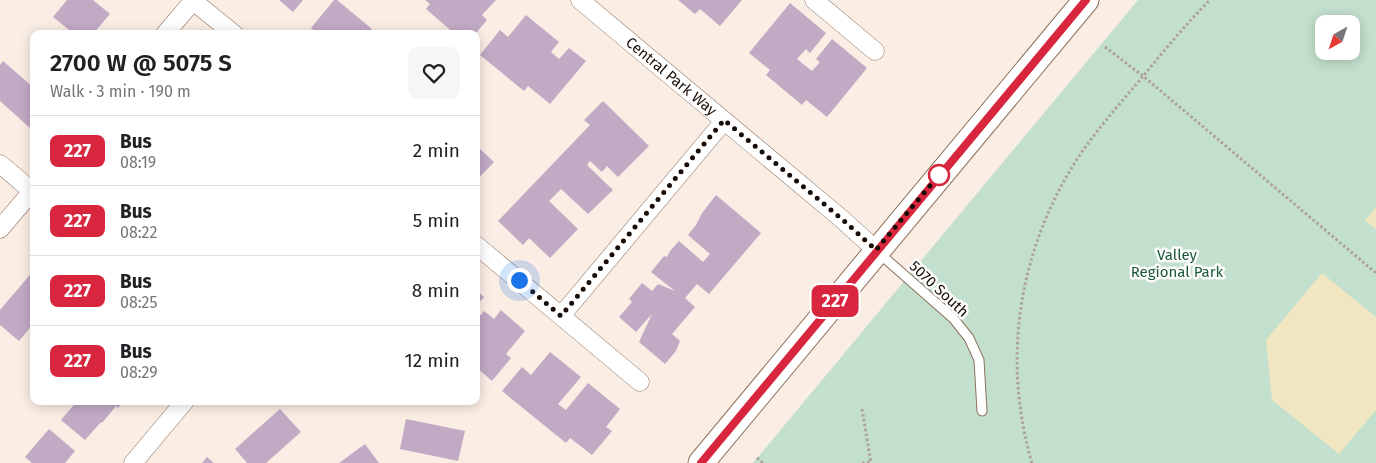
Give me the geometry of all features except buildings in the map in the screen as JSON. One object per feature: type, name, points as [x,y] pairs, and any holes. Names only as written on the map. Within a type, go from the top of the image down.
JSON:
[{"type":"main road","points":[[701,463],[876,250],[1086,0]]},
{"type":"street","points":[[168,30],[192,0],[229,30]]},
{"type":"street","name":"Central Park Way","points":[[580,0],[843,220],[876,250]]},
{"type":"street","points":[[814,0],[875,51]]},
{"type":"street","points":[[561,316],[724,120]]},
{"type":"street","points":[[0,164],[30,188]]},
{"type":"street","points":[[0,229],[30,194]]},
{"type":"street","points":[[480,248],[640,382]]},
{"type":"street","points":[[133,463],[182,405]]},
{"type":"lane","name":"5070 South","points":[[876,250],[953,318],[969,338],[979,360],[982,411]]},
{"type":"path","points":[[1032,463],[1022,420],[1016,354],[1024,284],[1038,236],[1060,187],[1090,140],[1190,20],[1210,0]]},
{"type":"path","points":[[1105,47],[1143,76],[1376,272]]},
{"type":"path","points":[[862,409],[870,462],[862,463]]},
{"type":"path","points":[[757,458],[763,463]]},
{"type":"green space","name":"Valley Regional Park","points":[[1138,0],[1376,0],[1376,463],[753,463]]},
{"type":"sand","points":[[1376,207],[1376,229],[1365,221]]},
{"type":"sand","points":[[1322,273],[1376,317],[1376,410],[1339,454],[1272,400],[1266,340]]},
{"type":"bus line","name":"227","points":[[701,463],[1086,0]]},
{"type":"route","points":[[519,280],[561,316],[724,120],[876,250],[939,175]]}]
